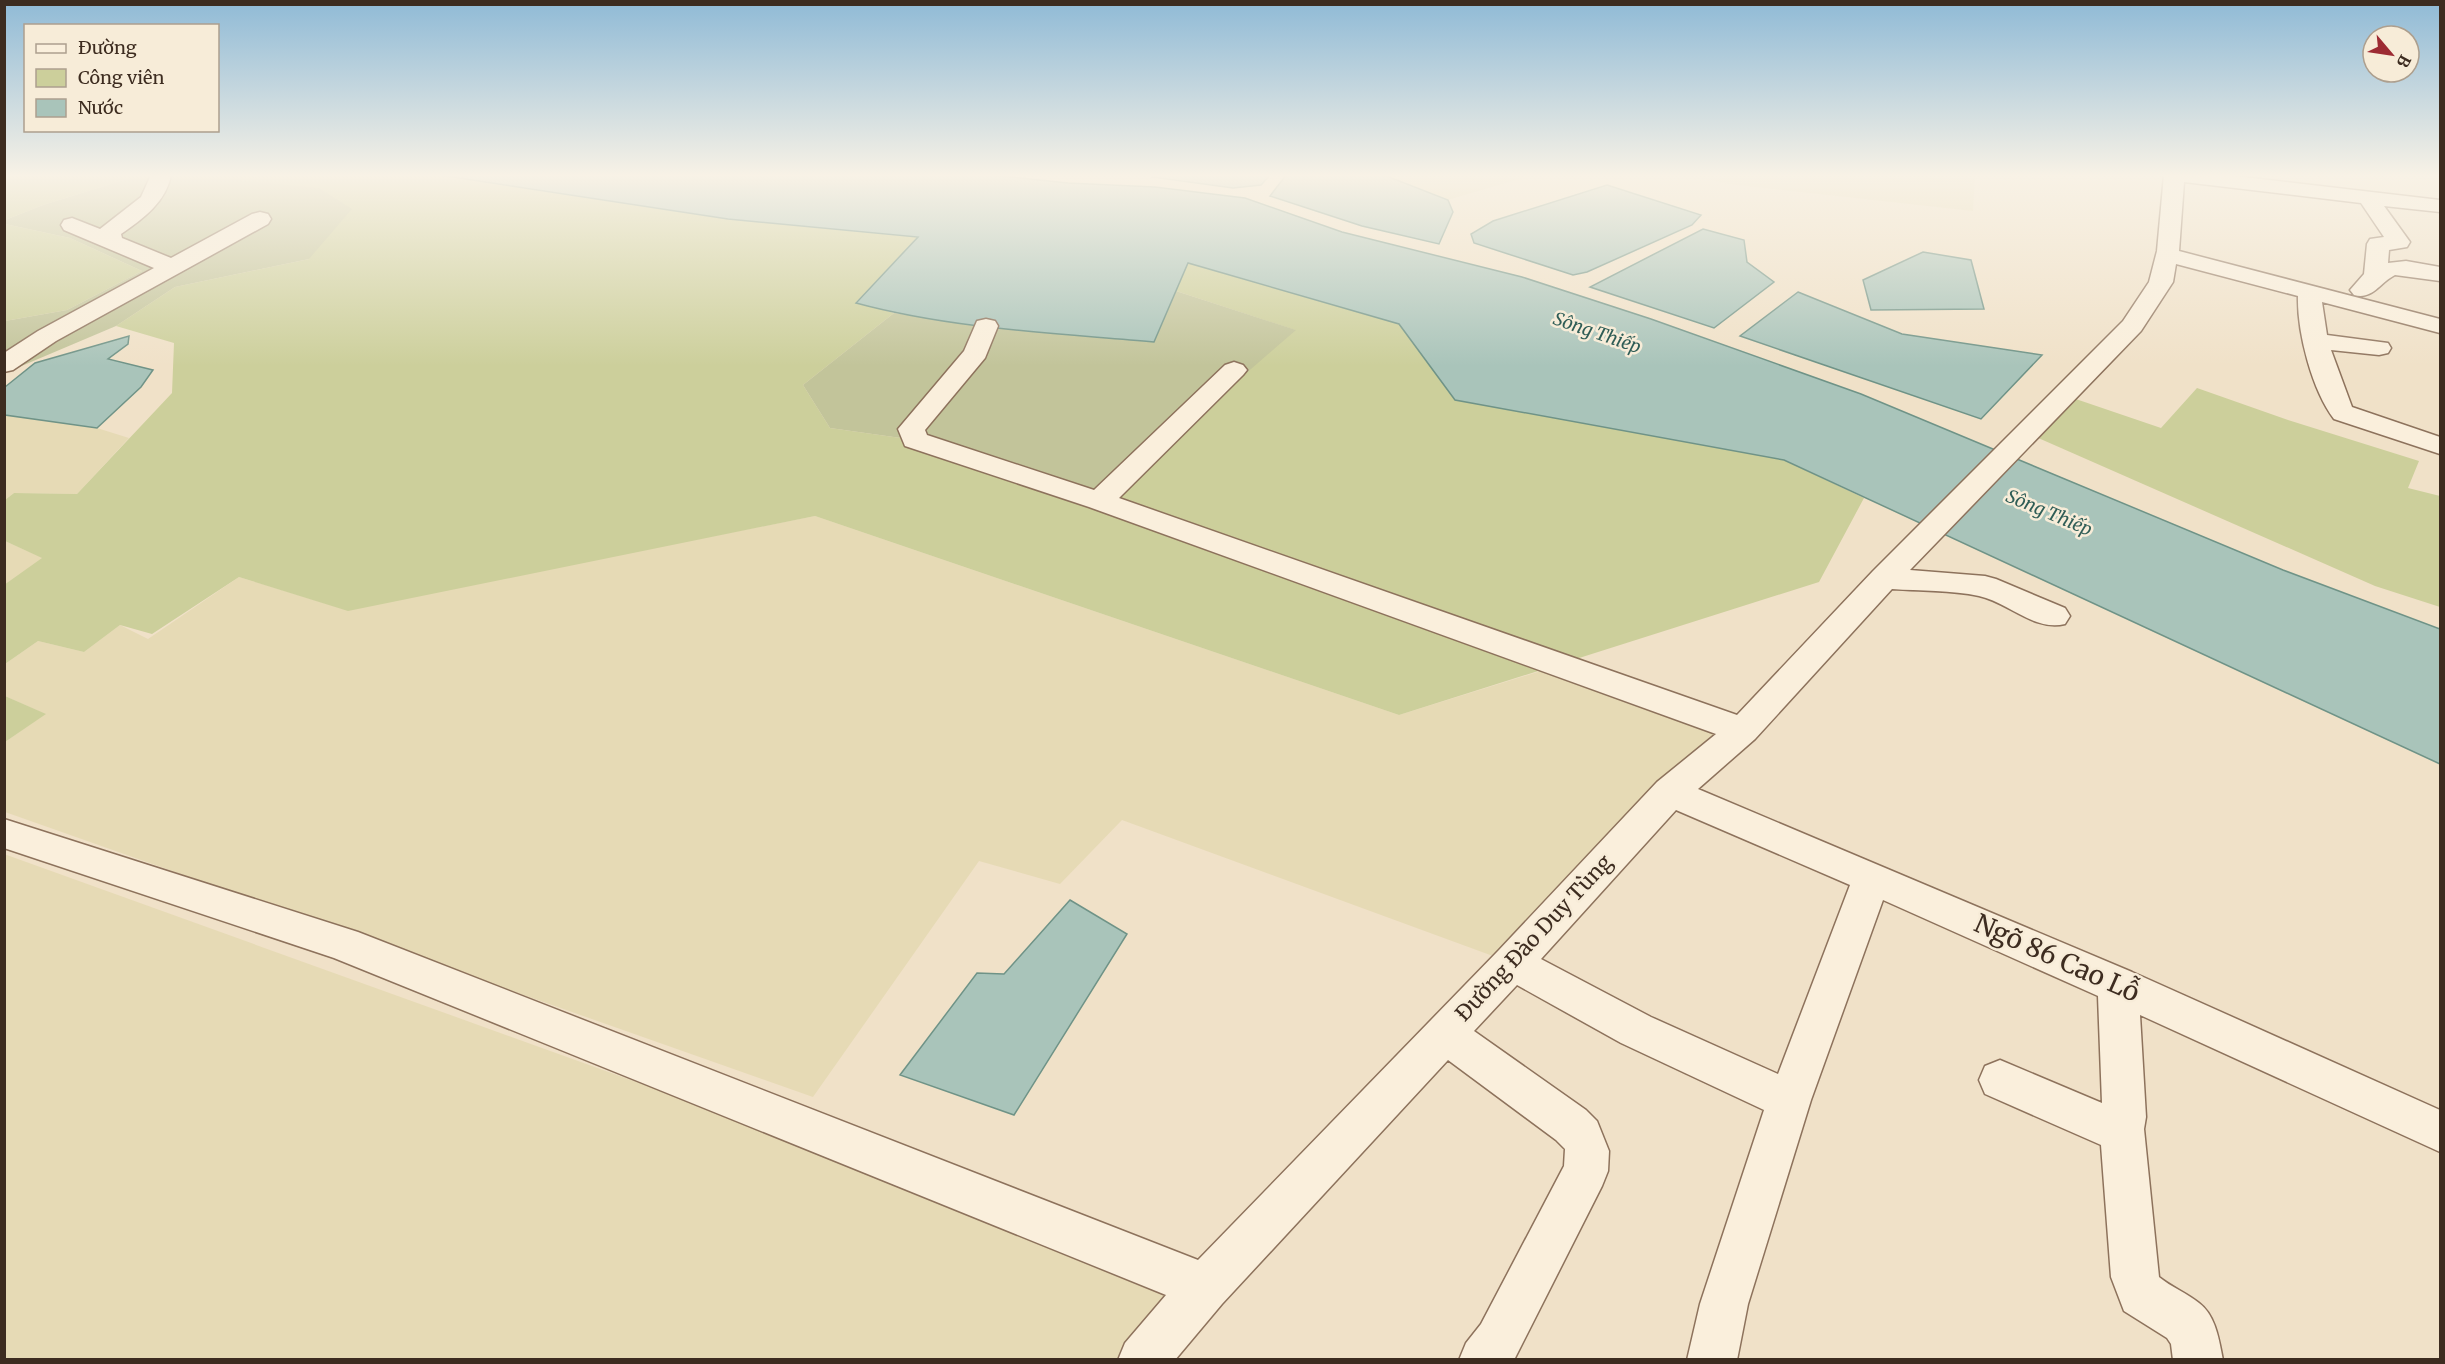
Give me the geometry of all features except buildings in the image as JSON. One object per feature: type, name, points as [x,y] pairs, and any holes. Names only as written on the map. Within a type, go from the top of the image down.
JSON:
[{"type":"street","points":[[104,239],[174,268]]},
{"type":"street","points":[[4,366],[47,336],[226,239]]},
{"type":"street","points":[[2169,239],[2167,255],[2440,326]]},
{"type":"street","points":[[2375,274],[2378,244],[2399,242],[2397,239]]},
{"type":"street","name":"Đường Đào Duy Tùng","points":[[1142,1359],[1205,1287],[1512,963],[1670,792],[1743,730],[1884,578],[2132,326],[2161,282],[2167,255]]},
{"type":"street","points":[[2352,303],[2375,274],[2386,269],[2401,267],[2440,274]]},
{"type":"street","points":[[2310,292],[2308,306],[2317,341],[2337,405],[2343,413],[2440,446]]},
{"type":"street","points":[[986,326],[976,353],[911,429],[915,440],[1099,501],[1743,730]]},
{"type":"street","points":[[2317,341],[2379,348]]},
{"type":"street","points":[[1099,501],[1234,370]]},
{"type":"street","points":[[1884,578],[1984,586],[2054,616]]},
{"type":"street","name":"Ngõ 86 Cao Lỗ","points":[[1670,792],[1872,877],[2118,985],[2440,1131]]},
{"type":"street","points":[[4,833],[344,944],[1205,1287]]},
{"type":"street","points":[[1712,1359],[1724,1304],[1789,1100],[1872,877]]},
{"type":"street","points":[[1512,963],[1636,1030],[1789,1100]]},
{"type":"street","points":[[2118,985],[2124,1117],[2122,1129],[2134,1277],[2141,1294],[2184,1321],[2194,1336],[2198,1359]]},
{"type":"street","points":[[1445,1034],[1577,1130],[1583,1135],[1589,1153],[1586,1171],[1498,1341],[1483,1359]]},
{"type":"street","points":[[2000,1080],[2115,1130],[2122,1129]]},
{"type":"shaded area","points":[[5,415],[97,428],[129,438],[77,494],[14,493],[5,500]]},
{"type":"shaded area","points":[[815,516],[1399,715],[1560,665],[1743,730],[1512,963],[1122,820],[1060,884],[979,861],[813,1097],[5,812],[5,742],[45,714],[5,696],[5,664],[38,641],[84,652],[120,625],[148,639],[239,577],[343,609]]},
{"type":"shaded area","points":[[5,541],[43,558],[5,585]]},
{"type":"shaded area","points":[[4,854],[1205,1287],[1137,1359],[5,1359]]},
{"type":"green space","points":[[5,239],[71,239],[142,271],[67,310],[5,321]]},
{"type":"green space","points":[[71,239],[326,239],[309,259],[175,287],[116,326],[5,373],[5,321],[67,310],[142,271]]},
{"type":"green space","points":[[286,239],[916,239],[856,302],[894,313],[803,385],[830,428],[915,440],[1295,330],[1176,291],[1188,263],[1399,324],[1455,400],[1784,460],[1864,498],[1819,582],[1399,715],[815,516],[348,611],[239,577],[152,634],[120,625],[84,652],[38,641],[5,664],[4,585],[42,558],[5,541],[5,500],[14,493],[77,494],[172,393],[174,343],[116,326],[175,287],[309,259]]},
{"type":"green space","points":[[1176,291],[1296,330],[1099,501],[915,440],[830,428],[803,385],[894,313],[986,326],[1154,342]]},
{"type":"green space","points":[[2197,388],[2288,420],[2419,461],[2408,488],[2440,496],[2440,607],[2375,586],[2027,433],[2064,395],[2161,428]]},
{"type":"green space","points":[[5,696],[46,714],[5,742]]},
{"type":"water","name":"Sông Thiếp","points":[[916,239],[1369,239],[1522,277],[1651,319],[1861,394],[2283,570],[2440,629],[2440,764],[1784,460],[1455,400],[1399,324],[1188,263],[1154,342],[1004,329],[929,319],[856,303]]},
{"type":"water","points":[[1416,239],[1441,239],[1439,244]]},
{"type":"water","points":[[1473,239],[1661,239],[1587,272],[1573,275],[1474,243]]},
{"type":"water","points":[[1684,239],[1744,240],[1747,262],[1774,282],[1714,328],[1590,287]]},
{"type":"water","points":[[1923,252],[1971,260],[1984,309],[1871,310],[1863,280]]},
{"type":"water","points":[[1798,292],[1902,334],[2042,355],[1981,419],[1740,336]]},
{"type":"water","points":[[129,336],[128,344],[108,359],[153,370],[141,387],[97,428],[5,415],[5,387],[35,363]]},
{"type":"water","points":[[1070,900],[1127,934],[1014,1115],[900,1075],[977,973],[1004,974]]}]
